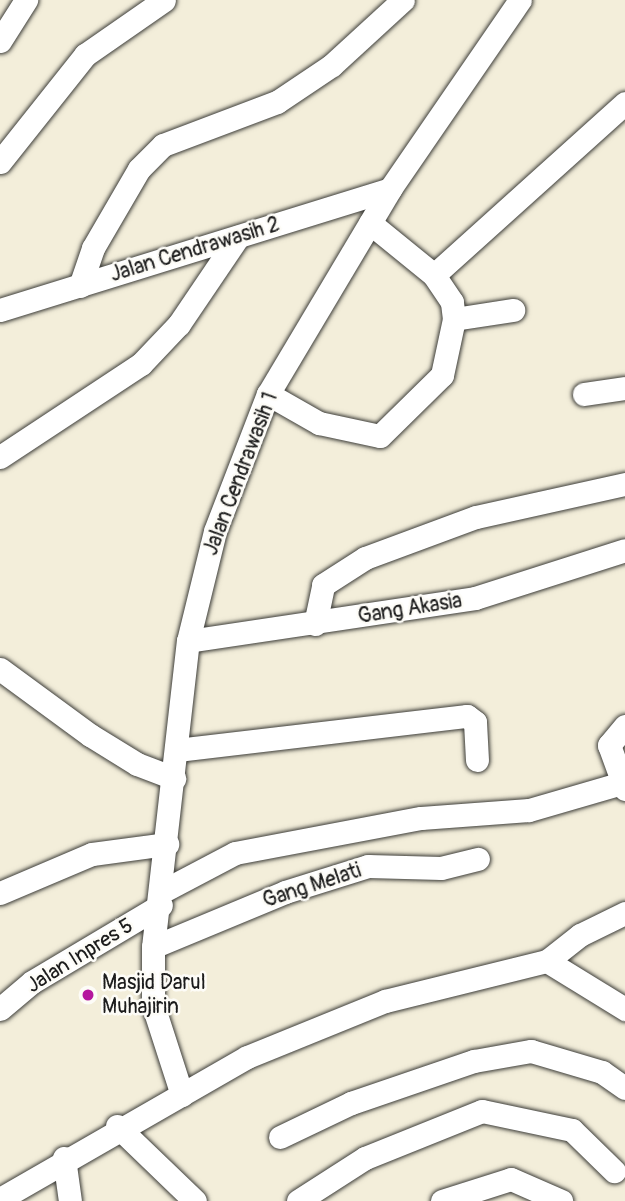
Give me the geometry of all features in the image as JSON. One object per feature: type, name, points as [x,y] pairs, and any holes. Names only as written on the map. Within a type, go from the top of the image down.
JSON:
[{"type":"street","points":[[0,41],[26,0]]},
{"type":"street","points":[[0,162],[85,55],[164,0]]},
{"type":"street","points":[[80,286],[93,248],[133,180],[163,145],[277,102],[332,65],[403,0]]},
{"type":"street","name":"Jalan Cendrawasih 1","points":[[182,1095],[153,1005],[153,947],[162,898],[188,641],[215,531],[268,394],[390,189],[520,0]]},
{"type":"street","points":[[434,275],[625,103]]},
{"type":"street","name":"Jalan Cendrawasih 2","points":[[0,310],[390,189]]},
{"type":"street","points":[[268,394],[319,424],[380,436],[441,378],[454,319],[452,302],[434,275],[370,223]]},
{"type":"street","points":[[0,457],[141,364],[179,324],[238,237]]},
{"type":"street","points":[[454,319],[513,310]]},
{"type":"street","points":[[584,394],[625,388]]},
{"type":"street","points":[[315,624],[323,585],[365,558],[476,517],[625,484]]},
{"type":"street","name":"Gang Akasia","points":[[188,641],[475,598],[625,550]]},
{"type":"street","points":[[0,669],[125,757],[174,778]]},
{"type":"street","points":[[177,750],[467,716],[475,722],[477,760]]},
{"type":"street","points":[[624,786],[609,740],[625,726]]},
{"type":"street","name":"Jalan Inpres 5","points":[[0,1009],[32,982],[235,853],[421,818],[529,810],[624,786]]},
{"type":"street","points":[[0,893],[92,854],[167,844]]},
{"type":"street","name":"Gang Melati","points":[[153,947],[285,892],[368,866],[441,868],[478,859]]},
{"type":"street","points":[[0,1199],[117,1126],[333,1019],[547,961],[580,934],[625,913]]},
{"type":"street","points":[[547,961],[625,1009]]},
{"type":"street","points":[[280,1137],[351,1103],[474,1061],[531,1051],[602,1072],[625,1088]]},
{"type":"street","points":[[298,1201],[365,1158],[482,1111],[572,1130],[614,1171]]},
{"type":"street","points":[[117,1126],[195,1201]]},
{"type":"street","points":[[64,1158],[70,1201]]},
{"type":"street","points":[[442,1201],[511,1179],[561,1201]]},
{"type":"place","name":"Masjid Darul Muhajirin","points":[[88,995]]}]
